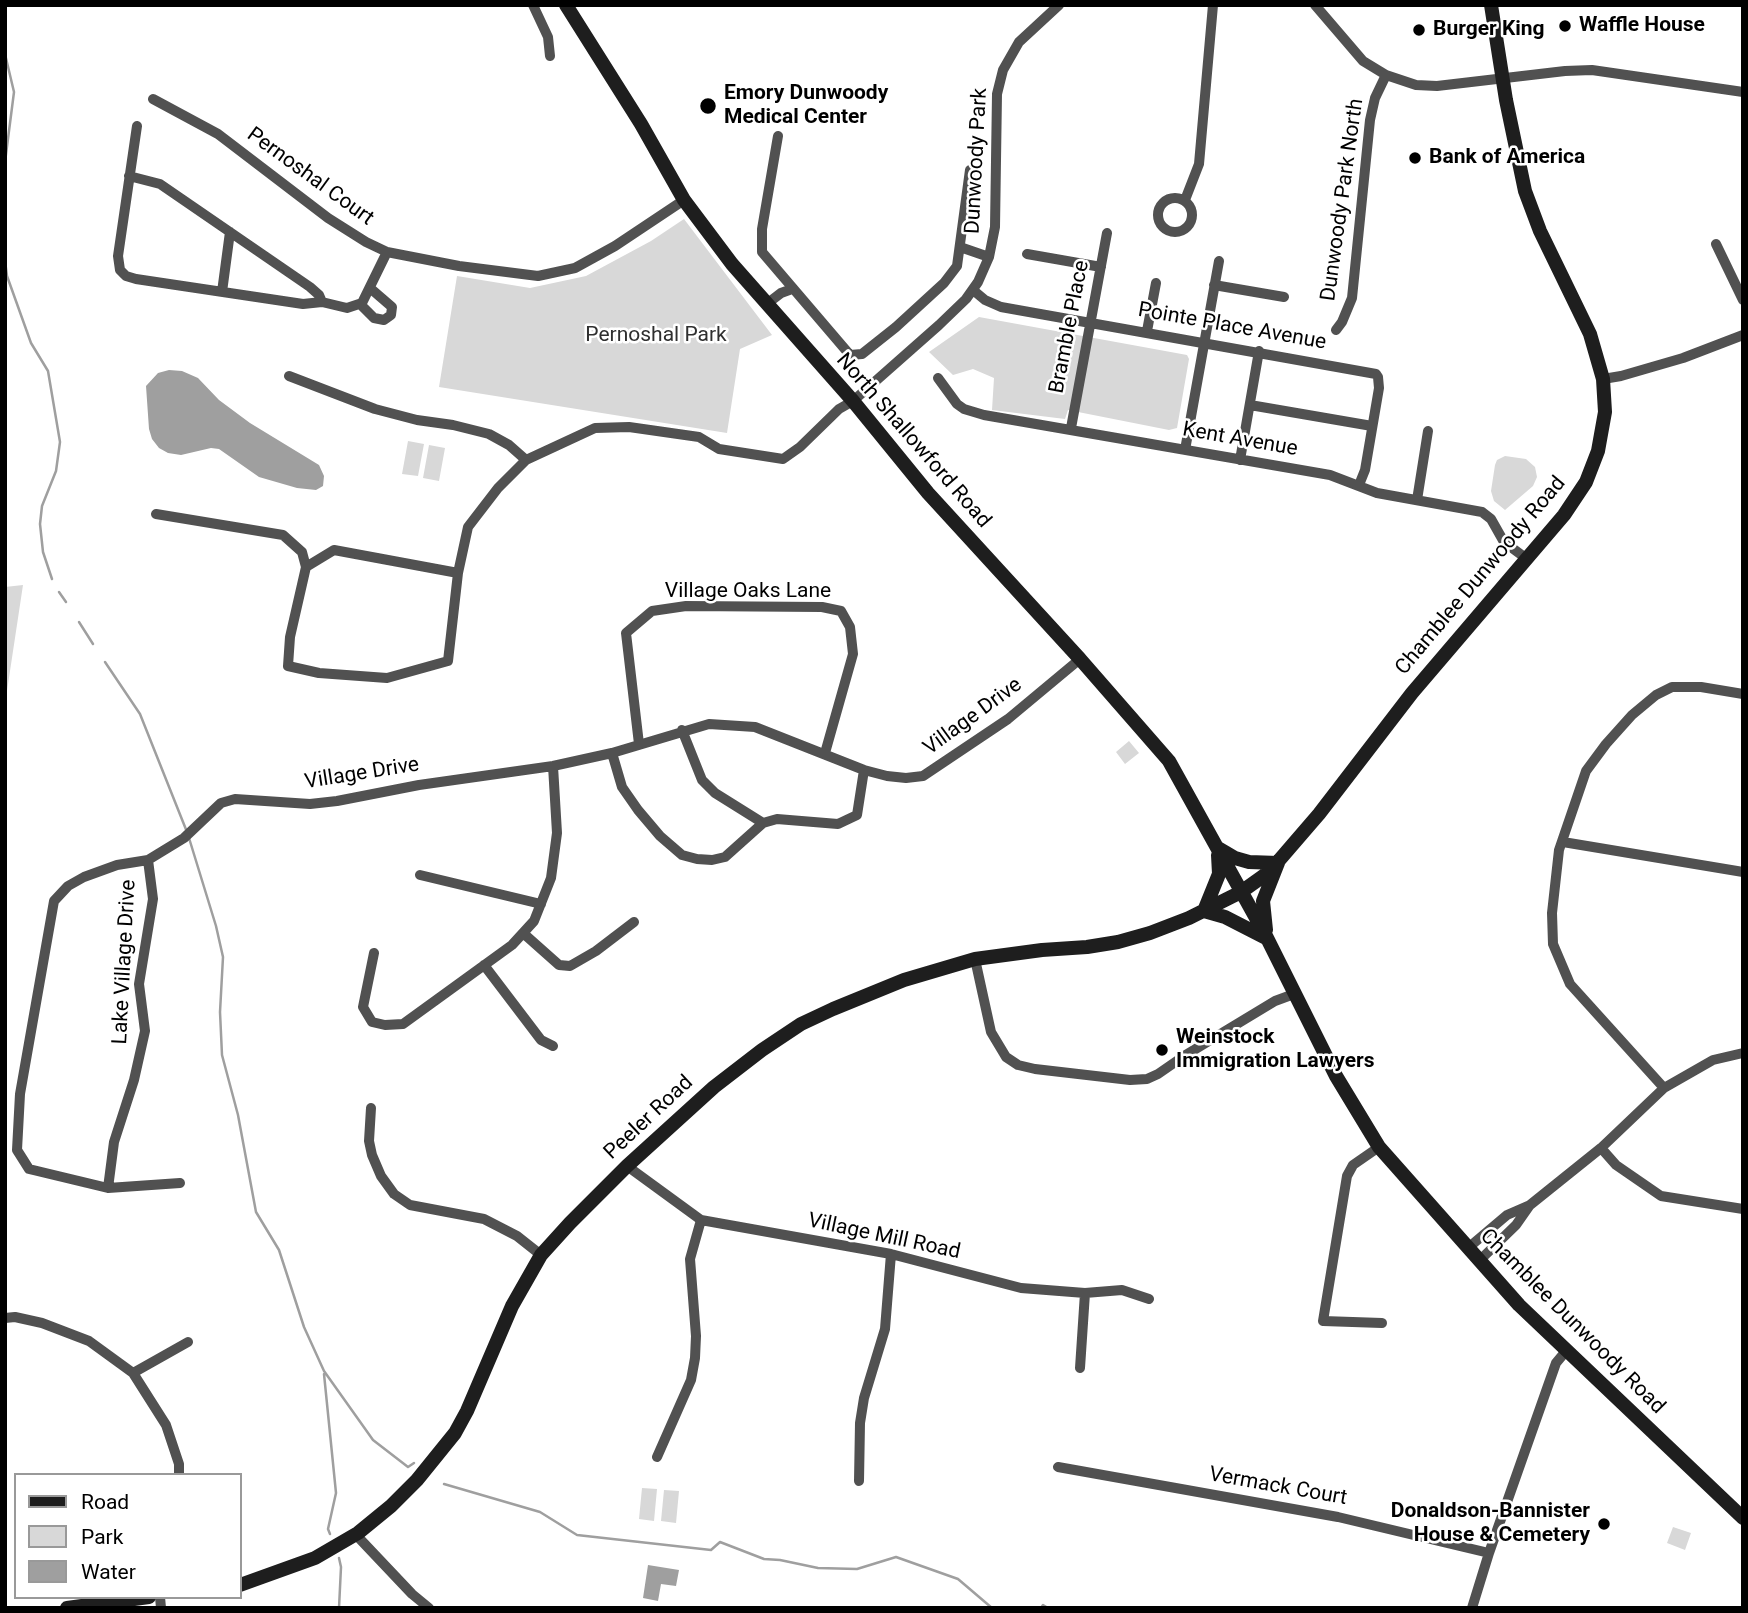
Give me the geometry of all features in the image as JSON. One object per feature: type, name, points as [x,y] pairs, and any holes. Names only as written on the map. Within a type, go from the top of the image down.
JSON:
[{"type":"street","points":[[533,5],[548,37],[550,55]]},
{"type":"street","name":"North Shallowford Road","points":[[566,5],[641,124],[684,200],[732,264],[853,401],[928,494],[1080,659],[1169,761],[1241,892]]},
{"type":"street","points":[[1185,200],[1199,164],[1213,5]]},
{"type":"street","points":[[1315,5],[1363,61],[1386,75],[1408,83],[1426,86],[1565,71],[1602,71],[1743,92]]},
{"type":"street","name":"Chamblee Dunwoody Road","points":[[1241,892],[1278,863],[1412,694],[1564,515],[1580,493],[1598,451],[1604,422],[1603,379],[1590,334],[1540,231],[1525,191],[1502,78],[1491,5]]},
{"type":"street","name":"Dunwoody Park","points":[[526,460],[595,428],[629,428],[699,437],[719,449],[783,459],[800,447],[839,409],[853,401],[958,307],[972,290],[989,257],[995,227],[997,94],[1003,70],[1014,48],[1054,7]]},
{"type":"street","name":"Dunwoody Park North","points":[[1336,330],[1352,298],[1370,120],[1375,98],[1386,75]]},
{"type":"street","name":"Pernoshal Court","points":[[153,99],[218,134],[328,218],[387,252],[505,274],[537,276],[575,268],[597,257],[684,200]]},
{"type":"street","points":[[137,125],[118,256],[120,270],[126,276],[303,304],[322,302],[347,308],[360,304],[387,252]]},
{"type":"street","name":"Dunwoody Park","points":[[778,136],[762,229],[762,252],[850,355],[862,354],[896,327],[944,283],[957,266],[970,170]]},
{"type":"street","points":[[129,176],[160,184],[310,287],[322,302]]},
{"type":"street","points":[[222,292],[230,232]]},
{"type":"street","name":"Bramble Place","points":[[1071,428],[1107,233]]},
{"type":"street","points":[[1716,244],[1743,300]]},
{"type":"street","name":"Dunwoody Park","points":[[960,247],[989,257]]},
{"type":"street","points":[[1027,254],[1101,267]]},
{"type":"street","points":[[1185,450],[1219,261]]},
{"type":"street","points":[[1147,331],[1156,283]]},
{"type":"street","points":[[1214,285],[1284,297]]},
{"type":"street","points":[[360,304],[374,318],[384,320],[391,315],[393,307],[370,288]]},
{"type":"street","points":[[768,303],[780,293],[792,289]]},
{"type":"street","name":"Pointe Place Avenue","points":[[972,290],[1001,307],[1376,374],[1379,388],[1365,470],[1359,485]]},
{"type":"street","points":[[1603,379],[1683,358],[1743,335]]},
{"type":"street","points":[[1240,460],[1259,351]]},
{"type":"street","points":[[156,514],[283,535],[302,552],[306,567],[290,637],[288,667],[319,673],[387,678],[448,661],[458,573],[468,527],[498,488],[526,460],[489,434],[374,409],[289,376]]},
{"type":"street","name":"Kent Avenue","points":[[938,377],[957,404],[984,415],[1330,475],[1377,493],[1482,512],[1491,519],[1504,542],[1527,559]]},
{"type":"street","points":[[1250,405],[1372,425]]},
{"type":"street","points":[[1417,500],[1427,437]]},
{"type":"street","points":[[306,567],[334,550],[458,573]]},
{"type":"street","name":"Village Oaks Lane","points":[[639,744],[626,633],[652,611],[686,606],[822,607],[841,611],[850,627],[853,654],[825,753]]},
{"type":"street","name":"Village Drive","points":[[180,1183],[108,1188],[29,1169],[17,1150],[20,1094],[54,901],[68,886],[84,877],[117,866],[149,860],[190,832],[221,803],[235,799],[310,804],[553,766],[611,753],[709,724],[730,723],[755,727],[864,770],[887,776],[923,776],[1008,719],[1080,659]]},
{"type":"street","points":[[1664,1088],[1570,984],[1552,944],[1552,913],[1559,850],[1586,771],[1606,744],[1648,701],[1672,687],[1701,687],[1743,694]]},
{"type":"street","points":[[682,730],[702,780],[715,793],[763,823]]},
{"type":"street","points":[[611,753],[622,788],[660,836],[682,855],[705,859],[725,857],[763,823],[777,819],[838,824],[857,815],[864,770]]},
{"type":"street","points":[[374,953],[363,1007],[372,1022],[385,1025],[403,1024],[512,945],[534,921],[551,878],[557,833],[553,766]]},
{"type":"street","points":[[1563,842],[1743,872]]},
{"type":"street","points":[[1217,847],[1235,858],[1249,862],[1278,863],[1263,901],[1267,939]]},
{"type":"street","points":[[1217,847],[1219,874],[1204,911],[1225,917],[1267,939]]},
{"type":"street","name":"Lake Village Drive","points":[[108,1188],[114,1142],[134,1080],[145,1031],[139,984],[153,899],[149,860]]},
{"type":"street","points":[[420,875],[541,904]]},
{"type":"street","points":[[975,959],[991,1032],[1006,1057],[1018,1065],[1035,1069],[1130,1080],[1147,1079],[1264,1008],[1294,995],[1241,892]]},
{"type":"street","name":"Peeler Road","points":[[242,1584],[314,1558],[358,1532],[391,1506],[417,1480],[455,1433],[477,1392],[512,1306],[541,1255],[627,1166],[714,1087],[762,1049],[802,1024],[904,980],[975,959],[1118,942],[1150,933],[1204,911],[1241,892]]},
{"type":"street","points":[[523,933],[559,965],[570,966],[596,951],[634,922]]},
{"type":"street","points":[[484,965],[541,1040],[553,1046]]},
{"type":"street","name":"Chamblee Dunwoody Road","points":[[1294,995],[1336,1076],[1379,1147],[1479,1261],[1566,1351],[1743,1518]]},
{"type":"street","points":[[1468,1248],[1507,1215],[1530,1205],[1601,1148],[1664,1088],[1713,1060],[1743,1053]]},
{"type":"street","points":[[371,1108],[369,1140],[372,1155],[381,1176],[394,1194],[410,1205],[484,1219],[517,1236],[541,1255]]},
{"type":"street","points":[[1379,1147],[1353,1165],[1347,1176],[1323,1321],[1382,1324]]},
{"type":"street","points":[[1601,1148],[1616,1165],[1661,1196],[1743,1209]]},
{"type":"street","name":"Village Mill Road","points":[[627,1166],[701,1220],[891,1254],[1021,1287],[1085,1293],[1122,1290],[1149,1299]]},
{"type":"street","points":[[1479,1261],[1516,1225],[1530,1205]]},
{"type":"street","points":[[657,1457],[691,1380],[696,1336],[690,1259],[701,1220]]},
{"type":"street","points":[[859,1481],[860,1423],[864,1398],[885,1329],[891,1254]]},
{"type":"street","points":[[1080,1368],[1085,1293]]},
{"type":"street","points":[[5,1318],[15,1317],[42,1323],[89,1341],[133,1373],[166,1425],[179,1464],[179,1473]]},
{"type":"street","points":[[133,1373],[188,1342]]},
{"type":"street","points":[[1472,1608],[1556,1363],[1566,1351]]},
{"type":"street","name":"Vermack Court","points":[[1058,1467],[1338,1517],[1489,1553]]},
{"type":"street","points":[[358,1532],[359,1538],[412,1594],[429,1608]]},
{"type":"street","points":[[67,1608],[134,1599]]},
{"type":"green space","name":"Pernoshal Park","points":[[684,219],[772,335],[740,349],[727,433],[439,387],[457,276],[530,288],[586,276],[651,241]]},
{"type":"green space","points":[[979,317],[1187,355],[1189,359],[1177,428],[1169,430],[1068,410],[1065,419],[992,410],[994,378],[973,369],[953,375],[929,352]]},
{"type":"green space","points":[[408,441],[424,444],[418,476],[402,474]]},
{"type":"green space","points":[[429,445],[445,448],[439,481],[423,478]]},
{"type":"green space","points":[[1505,456],[1526,459],[1535,467],[1537,477],[1533,486],[1505,510],[1494,501],[1491,491],[1497,460]]},
{"type":"green space","points":[[23,585],[5,704],[5,587]]},
{"type":"green space","points":[[1129,741],[1139,753],[1125,764],[1116,752]]},
{"type":"green space","points":[[642,1488],[657,1489],[654,1521],[639,1519]]},
{"type":"green space","points":[[664,1490],[679,1491],[676,1523],[661,1521]]},
{"type":"green space","points":[[1673,1527],[1691,1533],[1685,1550],[1667,1543]]},
{"type":"water","points":[[182,371],[198,378],[219,400],[250,423],[319,465],[324,476],[323,486],[316,490],[297,488],[259,477],[219,449],[211,448],[181,455],[159,448],[149,429],[146,386],[158,373]]},
{"type":"water","points":[[648,1565],[679,1570],[676,1586],[661,1584],[658,1601],[643,1598]]},
{"type":"waterway","points":[[5,54],[14,92],[5,162]]},
{"type":"waterway","points":[[5,261],[7,276],[31,343],[48,371],[60,442],[56,471],[42,506],[40,524],[43,552],[52,579]]},
{"type":"waterway","points":[[59,592],[66,602]]},
{"type":"waterway","points":[[79,622],[93,644]]},
{"type":"waterway","points":[[105,662],[140,714],[187,832]]},
{"type":"waterway","points":[[189,838],[223,957],[220,1012],[222,1055],[238,1115],[256,1212],[279,1250],[304,1327],[324,1371],[373,1440],[408,1467],[414,1463]]},
{"type":"waterway","points":[[324,1374],[336,1493],[328,1529],[330,1534]]},
{"type":"waterway","points":[[444,1484],[540,1512],[577,1535],[711,1550],[720,1542],[764,1559],[818,1568],[857,1569],[896,1557],[958,1579],[992,1608]]},
{"type":"waterway","points":[[339,1558],[339,1608]]},
{"type":"waterway","points":[[1041,1608],[1043,1605],[1048,1608]]},
{"type":"place","name":"Waffle House","points":[[1565,26]]},
{"type":"place","name":"Burger King","points":[[1419,30]]},
{"type":"place","name":"Emory Dunwoody Medical Center","points":[[708,106]]},
{"type":"place","name":"Bank of America","points":[[1415,158]]},
{"type":"place","name":"Weinstock Immigration Lawyers","points":[[1162,1050]]},
{"type":"place","name":"Donaldson-Bannister House & Cemetery","points":[[1604,1524]]}]
